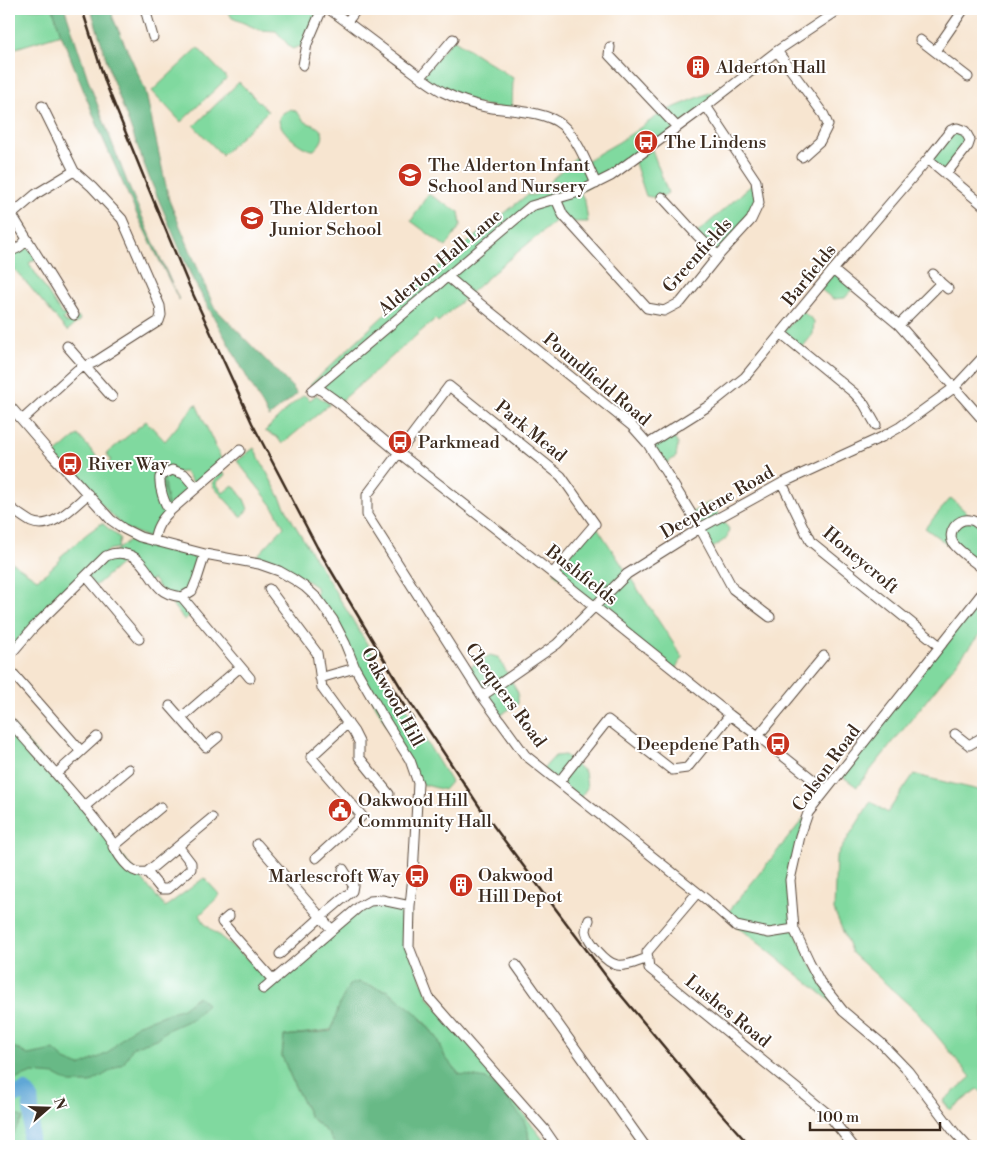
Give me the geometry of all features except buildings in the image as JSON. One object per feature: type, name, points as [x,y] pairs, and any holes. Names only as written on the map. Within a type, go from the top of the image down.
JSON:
[{"type":"street","points":[[145,9],[152,37]]},
{"type":"street","points":[[303,64],[307,44],[322,9]]},
{"type":"street","points":[[329,9],[421,77],[461,101],[543,116],[562,124],[571,135],[586,161],[596,184]]},
{"type":"street","points":[[347,22],[357,9]]},
{"type":"street","name":"Alderton Hall Lane","points":[[314,389],[531,206],[579,192],[611,176],[777,51],[840,9]]},
{"type":"street","points":[[935,51],[964,9]]},
{"type":"street","points":[[421,77],[453,39]]},
{"type":"street","points":[[920,40],[968,77]]},
{"type":"street","points":[[610,46],[609,55],[677,127]]},
{"type":"street","points":[[777,51],[824,115],[828,125],[820,141],[802,157]]},
{"type":"street","points":[[22,420],[77,370],[95,362],[158,321],[161,315],[160,306],[122,218],[74,171],[42,106]]},
{"type":"street","name":"Greenfields","points":[[556,199],[563,215],[647,308],[664,311],[681,302],[718,256],[751,220],[759,203],[756,181],[706,106]]},
{"type":"street","name":"Barfields","points":[[648,444],[710,405],[745,377],[951,130],[957,128],[965,131],[970,140],[968,146],[946,174]]},
{"type":"street","points":[[928,159],[983,206]]},
{"type":"street","points":[[74,171],[36,194],[10,214],[74,315]]},
{"type":"street","points":[[662,196],[718,256]]},
{"type":"street","points":[[9,250],[18,248],[27,239]]},
{"type":"street","points":[[833,270],[899,325],[983,420]]},
{"type":"street","points":[[933,274],[948,290]]},
{"type":"street","name":"Poundfield Road","points":[[448,277],[632,426],[648,444],[700,528]]},
{"type":"street","points":[[899,325],[940,283]]},
{"type":"street","points":[[782,334],[854,393],[864,404],[876,425]]},
{"type":"street","points":[[68,346],[112,396]]},
{"type":"street","name":"Deepdene Road","points":[[482,696],[557,644],[627,574],[700,528],[782,482],[900,427],[955,387],[983,357]]},
{"type":"street","name":"Park Mead","points":[[399,453],[449,386],[561,476],[595,524],[554,574]]},
{"type":"street","name":"Bushfields","points":[[314,389],[339,403],[399,453],[826,790]]},
{"type":"street","name":"Oakwood Hill","points":[[9,405],[111,520],[124,530],[140,537],[204,554],[259,564],[279,571],[305,587],[317,598],[333,620],[355,668],[410,760],[418,782],[414,875],[410,906],[410,947],[429,998],[556,1146]]},
{"type":"street","points":[[154,540],[159,522],[240,450]]},
{"type":"street","name":"Chequers Road","points":[[399,453],[367,495],[367,515],[482,696],[525,755],[736,926],[769,933],[794,929]]},
{"type":"street","points":[[170,511],[159,482],[160,477],[172,470],[184,474],[196,488]]},
{"type":"street","name":"Honeycroft","points":[[782,482],[810,541],[940,646]]},
{"type":"street","points":[[9,507],[32,522],[47,523],[60,517],[88,494]]},
{"type":"street","points":[[983,528],[968,519],[959,522],[953,528],[950,537],[954,545],[983,569]]},
{"type":"street","points":[[700,528],[733,589],[770,617]]},
{"type":"street","points":[[9,656],[33,628],[106,556],[113,553],[129,554],[138,560],[162,590],[182,597],[250,678]]},
{"type":"street","points":[[182,597],[192,591],[204,554]]},
{"type":"street","points":[[86,576],[139,639]]},
{"type":"street","points":[[269,589],[317,653],[322,688],[354,732],[359,742],[359,757],[389,794]]},
{"type":"street","name":"Colson Road","points":[[967,1146],[908,1071],[881,1043],[843,1011],[820,982],[794,929],[790,880],[800,836],[808,813],[983,592]]},
{"type":"street","points":[[758,736],[824,656]]},
{"type":"street","points":[[181,718],[240,667]]},
{"type":"street","points":[[320,678],[355,668]]},
{"type":"street","points":[[9,669],[80,750]]},
{"type":"street","points":[[170,706],[206,748],[218,737]]},
{"type":"street","points":[[559,782],[608,720],[672,770],[687,768],[730,715]]},
{"type":"street","points":[[9,721],[84,807],[109,838],[120,858],[130,868],[139,873],[147,872],[212,818]]},
{"type":"street","points":[[316,858],[362,816],[311,757],[348,723]]},
{"type":"street","points":[[956,734],[969,745],[983,737]]},
{"type":"street","points":[[56,774],[80,750],[97,737]]},
{"type":"street","points":[[84,807],[129,769]]},
{"type":"street","points":[[113,847],[161,807]]},
{"type":"street","points":[[257,844],[332,930]]},
{"type":"street","points":[[147,872],[161,889],[168,888],[191,869],[191,863],[178,846]]},
{"type":"street","points":[[280,954],[352,891],[353,885],[343,869]]},
{"type":"street","points":[[589,920],[586,929],[593,946],[615,965],[626,965],[648,958],[647,952],[697,893]]},
{"type":"street","points":[[263,989],[332,930],[370,901],[382,900],[410,906]]},
{"type":"street","points":[[222,922],[273,980]]},
{"type":"street","name":"Lushes Road","points":[[648,958],[649,968],[828,1114],[853,1146]]},
{"type":"street","points":[[516,964],[645,1146]]},
{"type":"green space","points":[[9,9],[53,9],[61,34],[13,49],[9,47]]},
{"type":"green space","points":[[53,9],[65,9],[90,85],[129,187],[179,300],[138,217],[103,139],[61,34]]},
{"type":"green space","points":[[91,9],[111,9],[113,18],[145,89],[169,200],[214,307],[297,394],[269,417],[192,278],[149,177],[112,78]]},
{"type":"green space","points":[[227,9],[322,9],[307,44],[292,49],[276,31],[260,30],[232,18]]},
{"type":"green space","points":[[453,39],[513,78],[512,110],[461,101],[421,77]]},
{"type":"green space","points":[[198,48],[227,78],[181,122],[152,91]]},
{"type":"green space","points":[[738,81],[651,147],[668,193],[657,197],[646,196],[634,160],[580,192],[585,201],[588,222],[569,222],[563,215],[502,265],[438,322],[435,319],[339,403],[317,387],[310,385],[418,283],[527,195],[535,195],[576,157],[586,161],[619,142],[663,112]]},
{"type":"green space","points":[[239,82],[268,111],[222,155],[194,126]]},
{"type":"green space","points":[[291,109],[296,111],[306,122],[317,127],[322,133],[321,142],[314,150],[298,144],[282,129],[279,119],[284,112]]},
{"type":"green space","points":[[957,128],[970,140],[946,174],[928,159]]},
{"type":"green space","points":[[756,181],[759,203],[718,256],[696,234]]},
{"type":"green space","points":[[428,194],[459,212],[461,225],[446,247],[411,221]]},
{"type":"green space","points":[[26,247],[30,249],[36,259],[29,263],[62,315],[69,312],[63,319],[67,324],[79,317],[80,320],[67,331],[9,263],[9,253]]},
{"type":"green space","points":[[833,270],[853,288],[845,298],[833,299],[819,288]]},
{"type":"green space","points":[[801,310],[814,321],[813,334],[801,349],[782,334]]},
{"type":"green space","points":[[304,395],[310,400],[316,395],[330,404],[282,444],[277,437],[265,431]]},
{"type":"green space","points":[[196,404],[223,463],[196,486],[185,472],[163,473],[168,511],[153,539],[124,528],[54,455],[78,435],[105,466],[111,460],[106,454],[146,421],[165,441]]},
{"type":"green space","points":[[669,430],[678,444],[676,457],[662,466],[648,444]]},
{"type":"green space","points":[[254,448],[293,522],[451,782],[444,790],[418,783],[317,598],[316,587],[287,570],[255,558],[284,527],[272,505],[237,461]]},
{"type":"green space","points":[[172,470],[196,488],[170,511],[160,477]]},
{"type":"green space","points":[[223,472],[225,475],[216,483],[223,493],[233,485],[244,499],[248,509],[241,517],[213,486],[212,483],[217,476]]},
{"type":"green space","points":[[951,498],[983,528],[983,569],[954,545],[947,544],[925,528]]},
{"type":"green space","points":[[710,502],[729,529],[727,538],[711,549],[691,513]]},
{"type":"green space","points":[[102,523],[120,538],[118,548],[109,550],[9,651],[9,560],[37,579],[61,559],[60,557]]},
{"type":"green space","points":[[595,524],[683,658],[674,670],[554,573]]},
{"type":"green space","points":[[135,535],[205,554],[197,579],[183,597],[195,611],[184,620],[153,579],[145,585],[125,560],[95,586],[86,576]]},
{"type":"green space","points":[[983,592],[983,630],[857,787],[839,774]]},
{"type":"green space","points":[[490,655],[499,658],[518,693],[518,704],[497,717],[465,670]]},
{"type":"green space","points":[[9,720],[165,907],[204,878],[220,895],[200,915],[205,924],[273,980],[370,901],[410,906],[409,947],[429,998],[487,1066],[548,1146],[531,1146],[527,1131],[459,1074],[445,1057],[438,1039],[421,1018],[284,1036],[282,1056],[293,1082],[310,1117],[328,1133],[336,1146],[9,1146]]},
{"type":"green space","points":[[565,755],[585,772],[587,788],[580,798],[543,769],[555,756]]},
{"type":"green space","points":[[914,774],[983,791],[983,1094],[978,1089],[950,1110],[943,1101],[971,1077],[917,1012],[852,953],[834,910],[836,857],[871,801],[887,813]]},
{"type":"green space","points":[[808,813],[790,880],[794,929],[809,961],[843,1011],[725,916]]},
{"type":"green space","points":[[358,982],[388,991],[416,1013],[438,1039],[445,1057],[459,1074],[486,1079],[502,1092],[523,1119],[528,1131],[529,1146],[336,1146],[328,1133],[310,1117],[293,1082],[282,1056],[284,1036],[331,1031],[340,1003],[349,985]]},
{"type":"green space","points":[[198,996],[207,1004],[194,1018],[167,1030],[156,1039],[133,1047],[124,1063],[90,1083],[70,1083],[55,1075],[32,1073],[9,1082],[9,1050],[14,1047],[28,1055],[54,1050],[65,1060],[80,1066],[108,1053],[136,1025],[183,1008]]},
{"type":"green space","points":[[12,1112],[23,1118],[9,1140],[9,1119],[14,1120]]},
{"type":"waterway","points":[[9,1098],[25,1091],[30,1097],[32,1119],[29,1146]]},
{"type":"railway","points":[[82,9],[106,84],[187,281],[252,423],[317,547],[404,693],[483,812],[615,988],[701,1091],[750,1146]]},
{"type":"railway","points":[[391,686],[413,719]]},
{"type":"place","name":"Alderton Hall","points":[[698,67]]},
{"type":"place","name":"The Lindens","points":[[646,142]]},
{"type":"place","name":"The Alderton Infant School and Nursery","points":[[410,175]]},
{"type":"place","name":"The Alderton Junior School","points":[[252,218]]},
{"type":"place","name":"Parkmead","points":[[400,442]]},
{"type":"place","name":"River Way","points":[[70,464]]},
{"type":"place","name":"Deepdene Path","points":[[778,744]]},
{"type":"place","name":"Oakwood Hill Community Hall","points":[[340,810]]},
{"type":"place","name":"Marlescroft Way","points":[[417,876]]},
{"type":"place","name":"Oakwood Hill Depot","points":[[461,885]]}]
